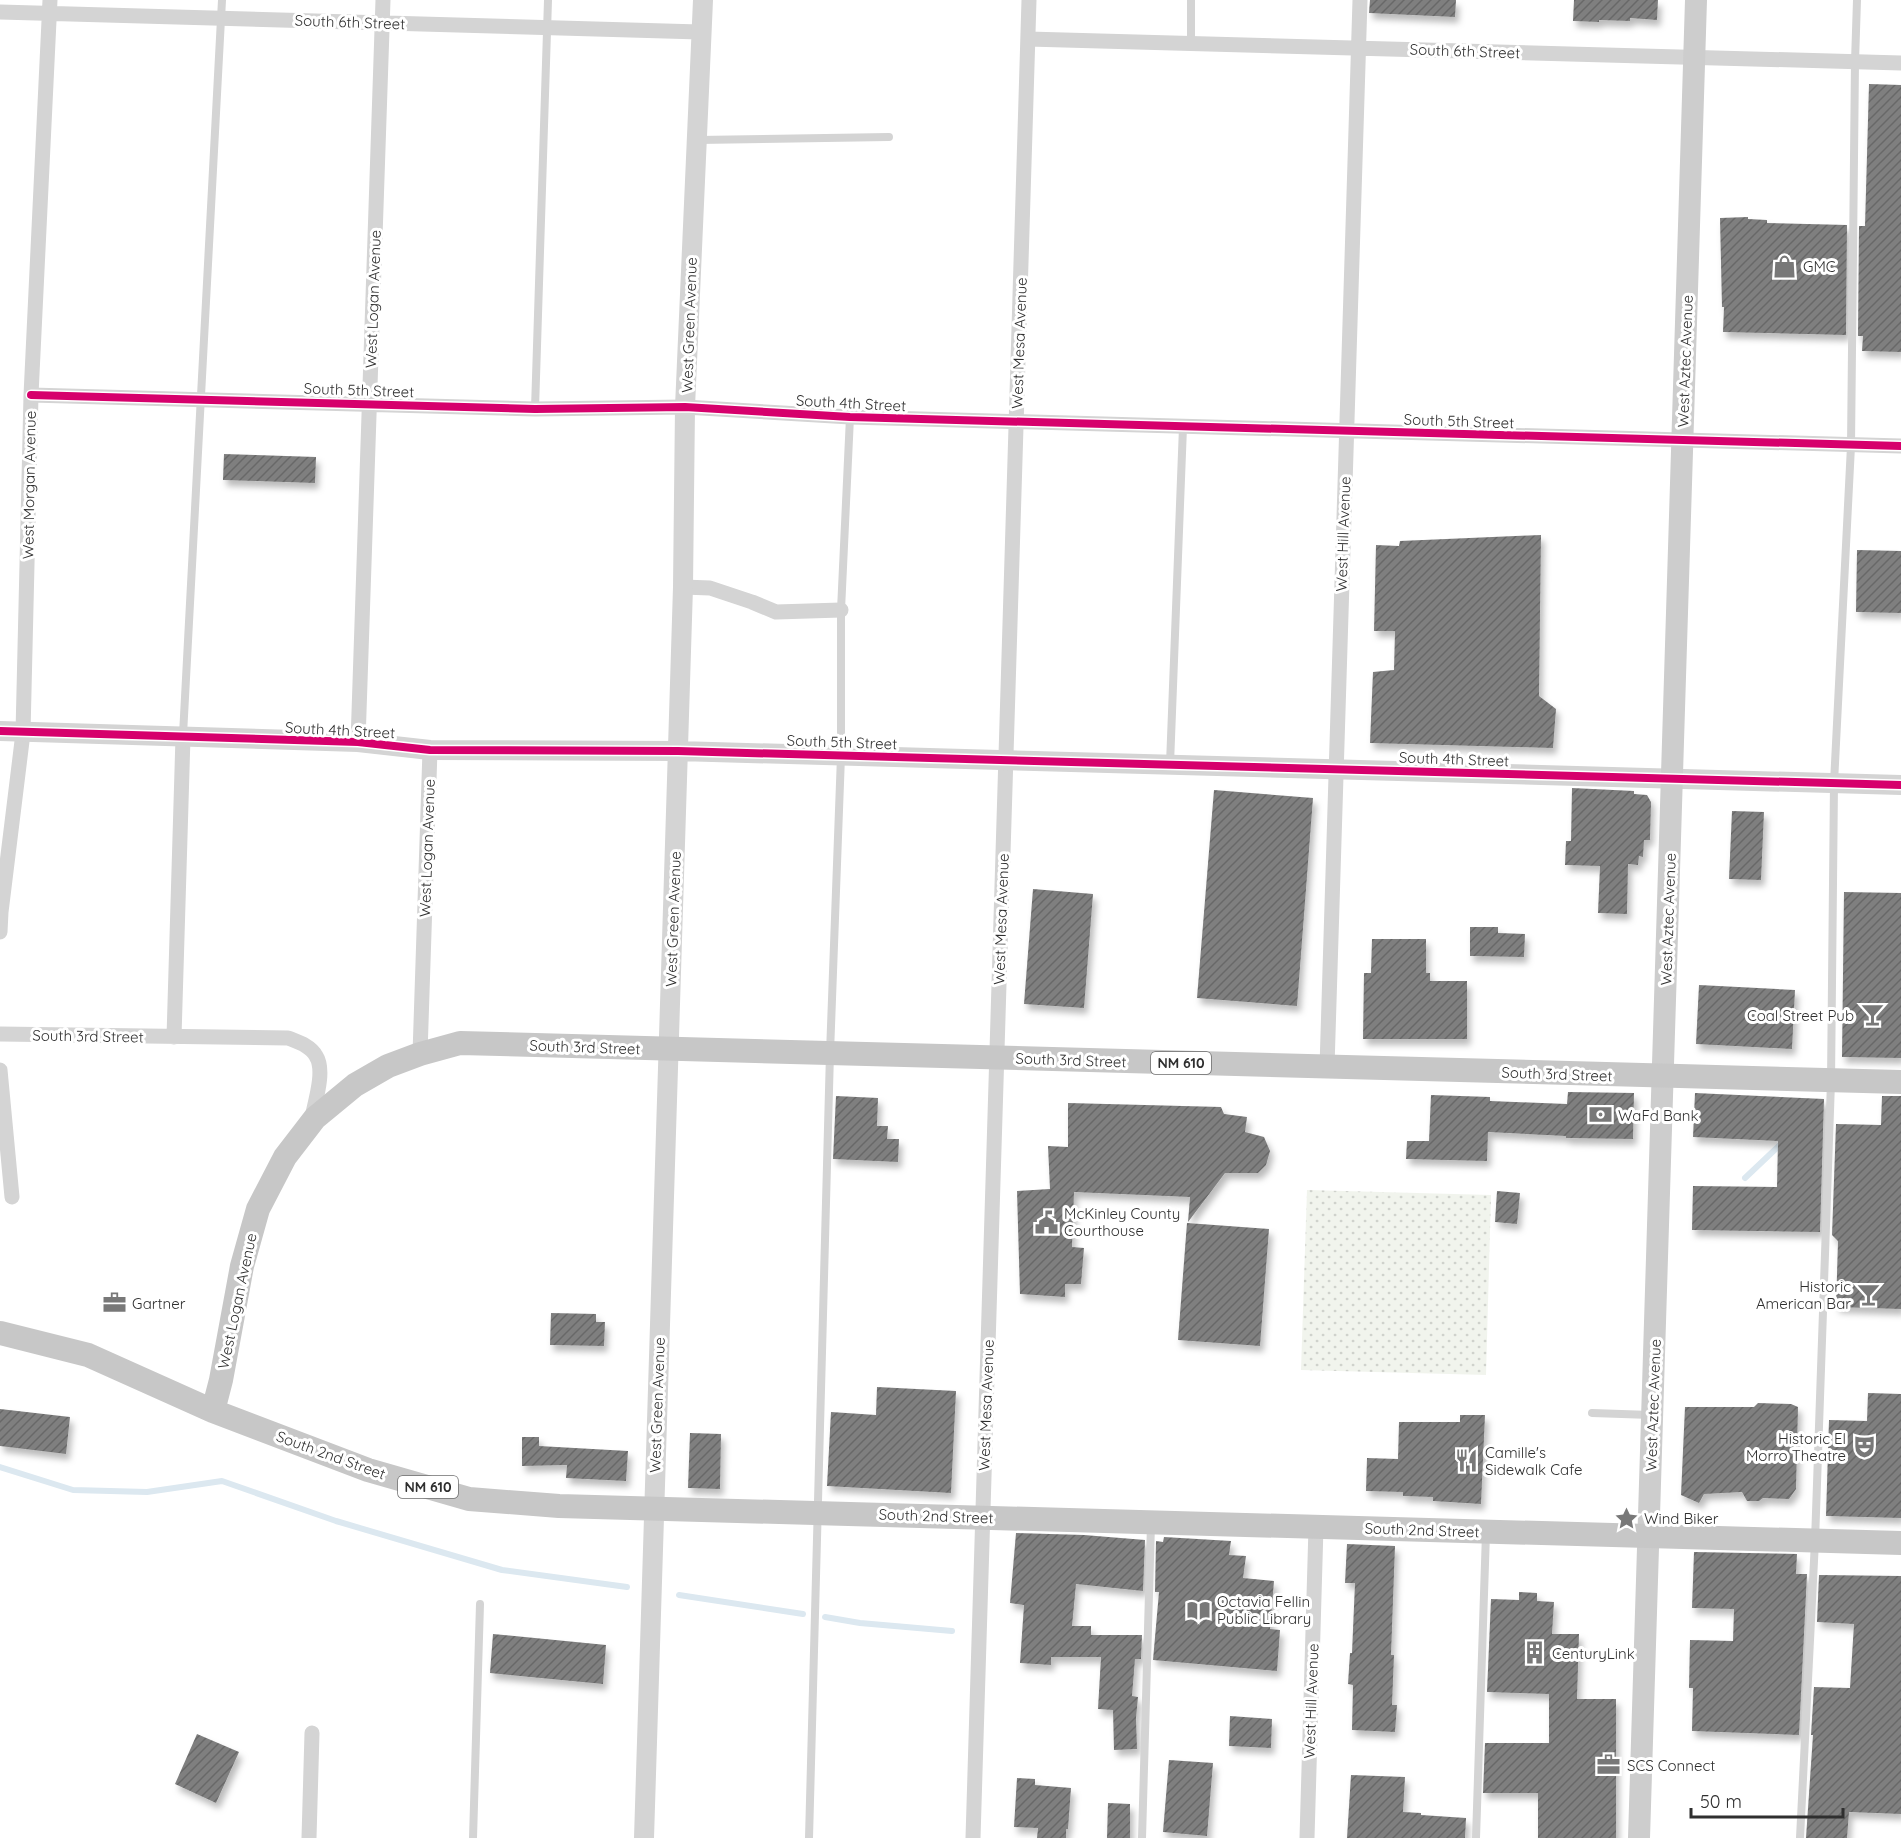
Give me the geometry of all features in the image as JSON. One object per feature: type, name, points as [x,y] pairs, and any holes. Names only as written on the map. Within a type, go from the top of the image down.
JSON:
[{"type":"main road","name":"West Aztec Avenue","points":[[1639,1838],[1696,0]]},
{"type":"main road","name":"South 3rd Street","points":[[388,1066],[460,1043],[1831,1082],[1901,1082]]},
{"type":"main road","name":"West Logan Avenue","points":[[213,1411],[242,1266],[258,1209],[285,1157],[310,1123],[355,1085],[388,1066]]},
{"type":"main road","name":"South 2nd Street","points":[[0,1333],[88,1355],[213,1411],[368,1470],[469,1499],[559,1506],[654,1509],[1901,1543]]},
{"type":"street","name":"West Logan Avenue","points":[[358,742],[383,0]]},
{"type":"street","name":"West Green Avenue","points":[[644,1838],[683,587],[686,407],[703,0]]},
{"type":"street","name":"West Mesa Avenue","points":[[973,1838],[1029,0]]},
{"type":"street","name":"West Hill Avenue","points":[[1327,1067],[1360,0]]},
{"type":"street","name":"South 6th Street","points":[[0,12],[50,7],[221,18],[700,32]]},
{"type":"street","name":"West Morgan Avenue","points":[[0,932],[0,912],[22,733],[31,395],[50,7]]},
{"type":"street","name":"South 6th Street","points":[[1028,39],[1901,63]]},
{"type":"street","name":"South 5th Street","points":[[31,395],[535,408],[686,407]]},
{"type":"street","name":"South 4th Street","points":[[686,407],[850,417],[1016,422]]},
{"type":"street","name":"South 5th Street","points":[[1016,422],[1901,446]]},
{"type":"street","points":[[683,587],[710,588],[776,612],[841,610]]},
{"type":"street","name":"South 4th Street","points":[[0,731],[358,742],[430,750],[678,751]]},
{"type":"street","points":[[174,1037],[183,737]]},
{"type":"street","name":"West Logan Avenue","points":[[420,1054],[430,750]]},
{"type":"street","name":"South 5th Street","points":[[678,751],[1006,760]]},
{"type":"street","name":"South 4th Street","points":[[1006,760],[1901,785]]},
{"type":"street","name":"South 3rd Street","points":[[0,1034],[288,1038],[306,1046],[316,1056],[320,1068],[310,1123]]},
{"type":"street","points":[[0,1070],[12,1197]]},
{"type":"street","name":"West Hill Avenue","points":[[1307,1838],[1316,1527]]},
{"type":"street","points":[[309,1838],[312,1733]]},
{"type":"lane","points":[[183,737],[222,0]]},
{"type":"lane","points":[[535,408],[548,0]]},
{"type":"lane","points":[[1191,0],[1191,44]]},
{"type":"lane","points":[[1800,1838],[1815,1541],[1831,1082],[1834,783],[1851,446],[1857,0]]},
{"type":"lane","points":[[697,140],[889,137]]},
{"type":"lane","points":[[809,1838],[840,756],[841,610],[850,417]]},
{"type":"lane","points":[[1170,765],[1183,427]]},
{"type":"lane","points":[[1592,1413],[1652,1415]]},
{"type":"lane","points":[[1142,1838],[1151,1522]]},
{"type":"lane","points":[[1476,1838],[1486,1532]]},
{"type":"lane","points":[[472,1838],[480,1604]]},
{"type":"shaded area","points":[[1307,1190],[1491,1195],[1486,1375],[1301,1370]]},
{"type":"building","points":[[1370,0],[1456,0],[1455,17],[1369,13]]},
{"type":"building","points":[[1574,0],[1658,0],[1657,20],[1630,18],[1630,21],[1573,21]]},
{"type":"building","points":[[1869,84],[1901,85],[1901,352],[1862,351],[1863,336],[1858,336],[1859,226],[1865,226]]},
{"type":"building","name":"GMC","points":[[1748,217],[1748,219],[1767,220],[1767,223],[1847,225],[1846,335],[1723,332],[1720,218]]},
{"type":"building","points":[[224,454],[316,457],[315,483],[223,480]]},
{"type":"building","points":[[1541,535],[1539,696],[1556,709],[1553,748],[1370,743],[1373,672],[1394,670],[1395,631],[1374,631],[1376,545],[1399,546],[1400,541]]},
{"type":"building","points":[[1857,550],[1901,551],[1901,613],[1856,612]]},
{"type":"building","points":[[1572,788],[1634,791],[1634,794],[1647,795],[1651,802],[1650,840],[1644,840],[1643,857],[1639,856],[1638,865],[1628,864],[1627,914],[1598,913],[1600,866],[1565,865],[1566,841],[1571,841]]},
{"type":"building","points":[[1214,790],[1313,798],[1297,1006],[1197,998]]},
{"type":"building","points":[[1732,811],[1764,812],[1761,880],[1729,879]]},
{"type":"building","points":[[1033,889],[1093,894],[1084,1008],[1024,1004]]},
{"type":"building","points":[[1844,892],[1901,893],[1901,1058],[1842,1057]]},
{"type":"building","points":[[1470,927],[1498,927],[1498,933],[1525,934],[1524,957],[1470,956]]},
{"type":"building","points":[[1372,939],[1426,939],[1426,973],[1430,973],[1430,981],[1467,981],[1467,1039],[1363,1039],[1364,973],[1371,973]]},
{"type":"building","points":[[1699,985],[1795,990],[1792,1049],[1696,1044]]},
{"type":"building","points":[[1568,1092],[1634,1093],[1633,1139],[1566,1138],[1566,1136],[1488,1132],[1487,1161],[1406,1159],[1407,1141],[1429,1141],[1431,1095],[1490,1097],[1490,1101],[1567,1104]]},
{"type":"building","points":[[1695,1093],[1824,1099],[1820,1232],[1692,1230],[1693,1186],[1777,1187],[1778,1141],[1693,1137]]},
{"type":"building","points":[[836,1096],[878,1098],[877,1126],[888,1126],[887,1139],[899,1139],[898,1162],[833,1159]]},
{"type":"building","points":[[1882,1096],[1901,1096],[1901,1309],[1836,1307],[1838,1241],[1832,1235],[1836,1124],[1881,1125]]},
{"type":"building","name":"McKinley County Courthouse","points":[[1068,1103],[1221,1107],[1224,1114],[1247,1117],[1245,1132],[1264,1137],[1270,1151],[1266,1165],[1258,1173],[1225,1173],[1188,1222],[1190,1197],[1074,1192],[1072,1247],[1084,1248],[1081,1284],[1065,1284],[1065,1297],[1020,1294],[1017,1191],[1050,1189],[1048,1146],[1068,1147]]},
{"type":"building","points":[[1497,1191],[1520,1193],[1517,1224],[1495,1222]]},
{"type":"building","name":"McKinley County Courthouse","points":[[1187,1223],[1269,1229],[1260,1346],[1178,1340]]},
{"type":"building","points":[[551,1313],[596,1314],[596,1322],[605,1322],[604,1346],[550,1345]]},
{"type":"building","points":[[877,1387],[956,1391],[951,1493],[827,1486],[831,1412],[876,1415]]},
{"type":"building","points":[[1868,1393],[1901,1394],[1901,1518],[1826,1516],[1829,1420],[1867,1421]]},
{"type":"building","points":[[1758,1403],[1791,1404],[1798,1407],[1796,1489],[1789,1499],[1763,1498],[1759,1501],[1747,1501],[1742,1492],[1704,1494],[1699,1503],[1681,1495],[1685,1407],[1754,1407]]},
{"type":"building","points":[[0,1409],[70,1417],[66,1454],[0,1446]]},
{"type":"building","points":[[1460,1415],[1485,1415],[1481,1504],[1433,1501],[1433,1497],[1403,1496],[1403,1492],[1366,1491],[1367,1458],[1398,1459],[1399,1422],[1460,1422]]},
{"type":"building","points":[[690,1433],[721,1434],[720,1489],[688,1488]]},
{"type":"building","points":[[522,1437],[539,1437],[539,1446],[628,1451],[626,1481],[566,1478],[567,1465],[522,1466]]},
{"type":"building","points":[[1016,1533],[1145,1540],[1143,1591],[1076,1584],[1072,1626],[1091,1626],[1091,1635],[1142,1635],[1141,1659],[1135,1659],[1132,1696],[1138,1697],[1137,1749],[1114,1750],[1113,1710],[1098,1709],[1101,1657],[1051,1657],[1051,1665],[1020,1663],[1024,1605],[1010,1603]]},
{"type":"building","points":[[1164,1537],[1231,1541],[1229,1555],[1246,1556],[1243,1578],[1274,1581],[1270,1629],[1280,1630],[1277,1671],[1153,1660],[1159,1592],[1155,1592],[1156,1541],[1163,1542]]},
{"type":"building","points":[[1347,1544],[1395,1546],[1391,1655],[1394,1655],[1392,1705],[1397,1705],[1395,1732],[1352,1730],[1353,1685],[1348,1684],[1350,1653],[1352,1653],[1355,1583],[1345,1583]]},
{"type":"building","points":[[1694,1552],[1797,1554],[1796,1574],[1807,1574],[1799,1735],[1692,1731],[1693,1688],[1689,1688],[1690,1640],[1733,1641],[1734,1609],[1692,1608]]},
{"type":"building","points":[[1819,1575],[1901,1576],[1901,1814],[1849,1812],[1847,1838],[1806,1838],[1814,1687],[1850,1688],[1854,1624],[1817,1622]]},
{"type":"building","points":[[1519,1592],[1537,1593],[1537,1601],[1554,1602],[1552,1634],[1579,1634],[1577,1699],[1616,1699],[1616,1838],[1538,1838],[1538,1793],[1483,1793],[1485,1743],[1549,1743],[1549,1694],[1487,1692],[1491,1599],[1519,1600]]},
{"type":"building","points":[[493,1634],[606,1645],[603,1684],[490,1673]]},
{"type":"building","points":[[1230,1716],[1272,1719],[1271,1748],[1229,1746]]},
{"type":"building","points":[[197,1734],[239,1752],[216,1803],[175,1784]]},
{"type":"building","points":[[1169,1760],[1213,1763],[1207,1836],[1163,1832]]},
{"type":"building","points":[[1351,1775],[1405,1777],[1403,1812],[1466,1818],[1465,1838],[1347,1838]]},
{"type":"building","points":[[1017,1778],[1035,1779],[1035,1785],[1071,1788],[1066,1838],[1037,1838],[1038,1828],[1014,1827]]},
{"type":"building","points":[[1108,1803],[1130,1804],[1130,1838],[1107,1838]]},
{"type":"waterway","points":[[1745,1178],[1782,1143]]},
{"type":"waterway","points":[[0,1467],[73,1490],[147,1492],[222,1481],[336,1521],[502,1570],[627,1587]]},
{"type":"waterway","points":[[679,1595],[803,1614]]},
{"type":"waterway","points":[[825,1617],[860,1623],[952,1631]]},
{"type":"cycle path","points":[[31,395],[535,409],[685,407],[850,417],[1901,446]]},
{"type":"cycle path","points":[[0,731],[358,742],[430,750],[678,751],[1901,785]]},
{"type":"place","name":"GMC","points":[[1785,266]]},
{"type":"place","name":"Coal Street Pub","points":[[1872,1015]]},
{"type":"place","name":"WaFd Bank","points":[[1600,1115]]},
{"type":"place","name":"McKinley County Courthouse","points":[[1046,1222]]},
{"type":"place","name":"Historic American Bar","points":[[1869,1295]]},
{"type":"place","name":"Gartner","points":[[114,1303]]},
{"type":"place","name":"Historic El Morro Theatre","points":[[1864,1447]]},
{"type":"place","name":"Camille's Sidewalk Cafe","points":[[1467,1461]]},
{"type":"place","name":"Wind Biker","points":[[1626,1518]]},
{"type":"place","name":"Octavia Fellin Public Library","points":[[1199,1610]]},
{"type":"place","name":"CenturyLink","points":[[1534,1653]]},
{"type":"place","name":"SCS Connect","points":[[1609,1765]]}]
